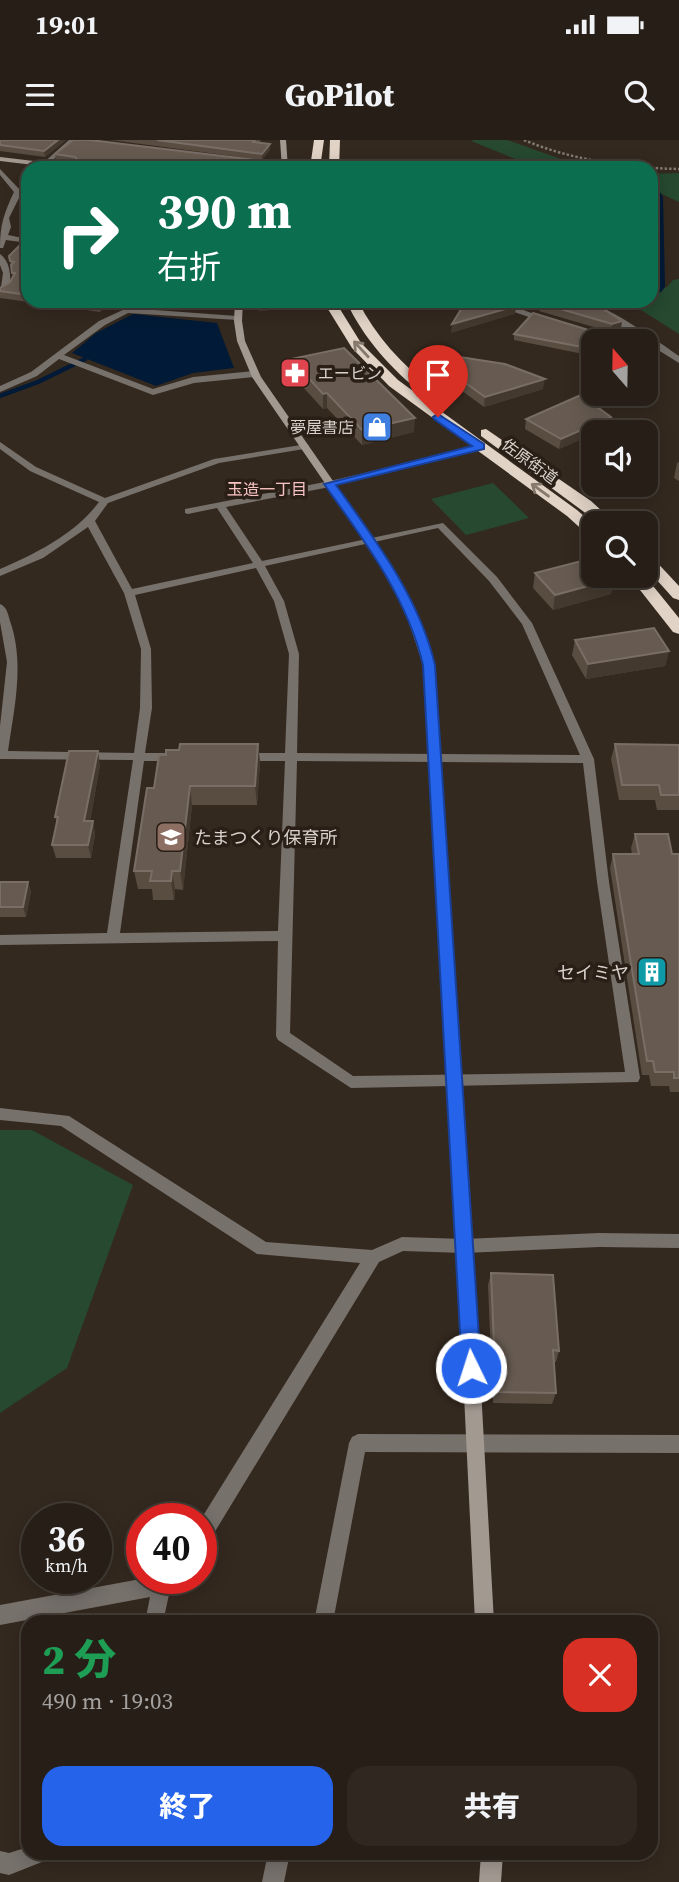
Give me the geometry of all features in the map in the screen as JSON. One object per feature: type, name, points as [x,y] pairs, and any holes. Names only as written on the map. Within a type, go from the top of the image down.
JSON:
[{"type":"highway","points":[[316,161],[318,142]]},
{"type":"highway","points":[[335,161],[337,143]]},
{"type":"highway","name":"佐原街道","points":[[332,308],[354,341],[395,384],[581,521]]},
{"type":"highway","name":"佐原街道","points":[[356,308],[373,337],[414,381],[594,511]]},
{"type":"highway","points":[[658,572],[679,595]]},
{"type":"highway","points":[[647,588],[679,629]]},
{"type":"street","points":[[49,161],[74,140],[82,141]]},
{"type":"street","points":[[283,140],[285,161]]},
{"type":"street","points":[[0,159],[21,161]]},
{"type":"street","points":[[232,159],[246,161]]},
{"type":"street","points":[[0,171],[16,187],[17,199],[5,218],[7,227],[0,246]]},
{"type":"street","points":[[17,199],[21,199]]},
{"type":"street","points":[[3,237],[21,240]]},
{"type":"street","points":[[0,256],[7,273],[6,288],[0,293]]},
{"type":"street","points":[[238,308],[237,318],[242,344],[254,374],[371,542],[405,600],[423,640],[429,665],[485,1615]]},
{"type":"street","points":[[511,308],[558,323]]},
{"type":"street","points":[[595,308],[632,329]]},
{"type":"street","points":[[0,389],[34,374],[102,323],[127,310],[237,318]]},
{"type":"street","points":[[658,346],[679,360]]},
{"type":"street","points":[[59,356],[153,392],[193,380],[254,374]]},
{"type":"street","points":[[0,444],[33,469],[105,501]]},
{"type":"street","points":[[0,573],[39,556],[90,521],[105,501],[217,461],[304,446]]},
{"type":"street","points":[[188,511],[330,484],[480,447]]},
{"type":"street","points":[[129,593],[260,566],[440,526],[493,579],[527,623],[589,759],[603,882],[633,1078],[351,1082],[283,1036],[294,654],[279,601],[260,566],[219,504]]},
{"type":"street","points":[[90,521],[129,593],[146,649],[146,708],[113,938]]},
{"type":"street","points":[[0,607],[9,629],[14,664],[1,757],[188,757]]},
{"type":"street","points":[[228,757],[589,759]]},
{"type":"street","points":[[0,940],[285,936]]},
{"type":"street","points":[[0,1114],[64,1120],[262,1249],[373,1256],[402,1244],[464,1246],[599,1240],[679,1241]]},
{"type":"street","points":[[217,1510],[373,1256]]},
{"type":"street","points":[[324,1615],[358,1443],[679,1444]]},
{"type":"street","points":[[0,1615],[126,1590]]},
{"type":"street","points":[[156,1615],[162,1594]]},
{"type":"street","points":[[0,1862],[9,1864],[21,1860]]},
{"type":"street","points":[[273,1882],[278,1860]]},
{"type":"street","points":[[490,1882],[492,1860]]},
{"type":"path","points":[[524,140],[540,148],[611,161]]},
{"type":"path","points":[[658,168],[679,169]]},
{"type":"green space","points":[[507,140],[566,161],[521,161],[471,141]]},
{"type":"green space","points":[[679,173],[679,202],[658,194],[658,174]]},
{"type":"green space","points":[[679,279],[679,334],[638,308],[658,308],[658,289],[667,287],[673,280]]},
{"type":"green space","points":[[493,483],[529,518],[466,535],[431,499]]},
{"type":"green space","points":[[0,1130],[32,1130],[133,1185],[67,1368],[0,1413]]},
{"type":"water","points":[[133,314],[217,323],[234,368],[193,373],[156,386],[72,353],[96,333]]},
{"type":"building","points":[[0,140],[58,140],[44,151],[0,145]]},
{"type":"building","points":[[73,140],[90,140],[255,160],[78,161],[75,157],[55,154]]},
{"type":"building","points":[[157,140],[255,140],[253,142],[270,144],[262,154]]},
{"type":"building","points":[[21,244],[21,294],[0,291],[15,273],[12,273],[11,265],[14,262],[10,261],[9,256]]},
{"type":"building","points":[[462,308],[509,308],[452,324]]},
{"type":"building","points":[[557,308],[601,308],[622,321],[612,324]]},
{"type":"building","points":[[533,313],[585,329],[581,329],[581,347],[514,334]]},
{"type":"building","points":[[344,348],[415,418],[362,430],[327,393],[323,394],[291,359]]},
{"type":"building","points":[[421,351],[505,364],[545,379],[485,397]]},
{"type":"building","points":[[581,395],[581,406],[596,406],[611,417],[604,420],[581,420],[581,430],[561,439],[526,419]]},
{"type":"building","points":[[581,561],[581,588],[555,595],[535,573]]},
{"type":"building","points":[[654,628],[669,651],[588,664],[575,640]]},
{"type":"building","points":[[180,744],[258,744],[255,786],[190,786],[180,871],[172,871],[171,881],[150,881],[152,871],[134,871],[147,788],[154,788],[159,755],[166,755],[166,750],[179,750]]},
{"type":"building","points":[[615,744],[679,745],[679,795],[661,795],[659,785],[622,785]]},
{"type":"building","points":[[69,751],[98,751],[84,821],[93,821],[88,845],[52,845]]},
{"type":"building","name":"セイミヤ","points":[[635,834],[668,834],[672,854],[679,854],[679,1078],[674,1078],[674,1072],[655,1072],[653,1061],[647,1061],[613,854],[639,854]]},
{"type":"building","points":[[0,882],[28,882],[23,907],[0,907]]},
{"type":"building","points":[[491,1273],[553,1275],[559,1351],[553,1350],[556,1393],[496,1392]]},
{"type":"waterway","points":[[0,396],[38,382],[85,359]]},
{"type":"place","name":"エービン","points":[[295,373]]},
{"type":"place","name":"夢屋書店","points":[[377,427]]},
{"type":"place","name":"たまつくり保育所","points":[[171,837]]},
{"type":"place","name":"セイミヤ","points":[[652,972]]},
{"type":"district","name":"玉造一丁目","points":[[267,489]]},
{"type":"route","points":[[438,417],[480,447],[330,484],[371,542],[405,600],[423,640],[429,665],[471,1368]]}]
